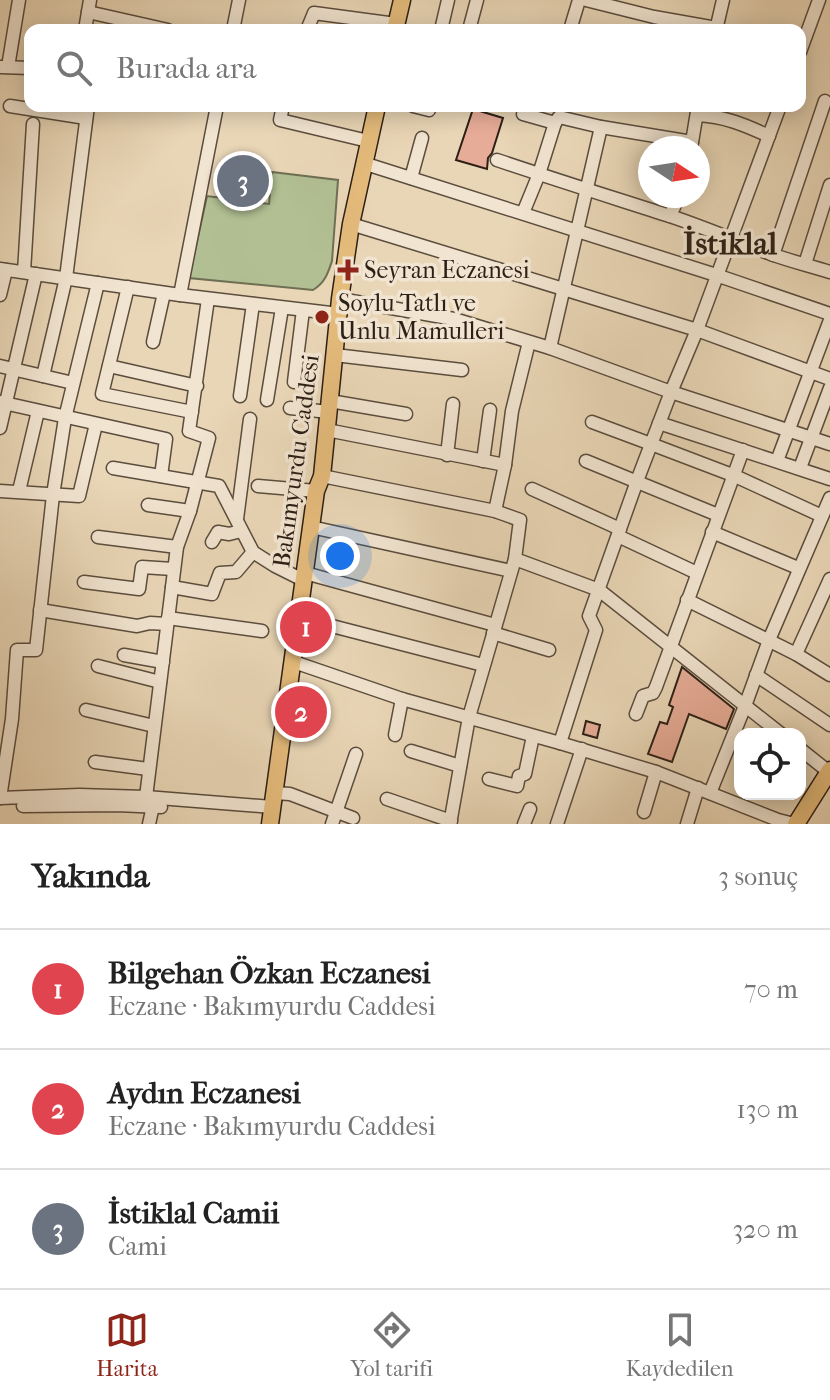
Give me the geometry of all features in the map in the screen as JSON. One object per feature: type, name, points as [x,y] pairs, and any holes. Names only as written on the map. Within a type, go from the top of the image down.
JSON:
[{"type":"main road","points":[[396,24],[402,0]]},
{"type":"main road","name":"Bakımyurdu Caddesi","points":[[272,810],[297,617],[329,414],[351,224],[375,112]]},
{"type":"main road","points":[[795,824],[829,771]]},
{"type":"street","points":[[19,0],[4,67],[24,68]]},
{"type":"street","points":[[234,24],[239,0]]},
{"type":"street","points":[[442,24],[448,0]]},
{"type":"street","points":[[471,24],[477,0]]},
{"type":"street","points":[[572,24],[579,0]]},
{"type":"street","points":[[586,0],[690,24]]},
{"type":"street","points":[[717,24],[723,0]]},
{"type":"street","points":[[806,36],[819,0]]},
{"type":"street","points":[[89,6],[148,24]]},
{"type":"street","points":[[309,24],[314,13],[378,24]]},
{"type":"street","points":[[773,255],[825,101]]},
{"type":"street","points":[[10,106],[24,107]]},
{"type":"street","points":[[43,376],[66,278],[87,112]]},
{"type":"street","points":[[180,295],[216,112]]},
{"type":"street","points":[[282,112],[280,120],[368,141]]},
{"type":"street","points":[[694,136],[698,112]]},
{"type":"street","points":[[704,112],[731,119],[769,136]]},
{"type":"street","points":[[560,743],[596,630],[589,616],[637,481],[778,112]]},
{"type":"street","points":[[523,114],[555,123]]},
{"type":"street","points":[[523,213],[559,117],[646,136]]},
{"type":"street","points":[[0,428],[2,403],[15,369],[30,273],[33,124]]},
{"type":"street","points":[[550,348],[601,127]]},
{"type":"street","points":[[411,178],[422,138]]},
{"type":"street","points":[[497,160],[830,272]]},
{"type":"street","points":[[363,163],[716,275],[830,317],[777,461]]},
{"type":"street","points":[[805,264],[830,185]]},
{"type":"street","points":[[670,216],[674,208]]},
{"type":"street","points":[[351,224],[697,330],[830,379]]},
{"type":"street","points":[[0,295],[3,269],[282,308],[303,310],[340,306],[454,319],[550,348],[830,444]]},
{"type":"street","points":[[98,283],[65,418],[36,650],[17,650],[5,726],[0,798],[79,795],[272,810],[290,794],[334,818],[353,818]]},
{"type":"street","points":[[128,287],[102,394],[192,412]]},
{"type":"street","points":[[153,342],[164,293]]},
{"type":"street","points":[[149,824],[148,769],[173,569],[209,438],[189,431],[208,299]]},
{"type":"street","points":[[240,396],[253,304]]},
{"type":"street","points":[[267,400],[282,308]]},
{"type":"street","points":[[294,382],[303,310]]},
{"type":"street","points":[[495,511],[512,411],[529,342]]},
{"type":"street","points":[[335,355],[462,370]]},
{"type":"street","points":[[0,366],[73,383]]},
{"type":"street","points":[[109,366],[197,386]]},
{"type":"street","points":[[800,468],[830,388]]},
{"type":"street","points":[[2,403],[166,439],[161,476]]},
{"type":"street","points":[[447,455],[453,404]]},
{"type":"street","points":[[290,408],[329,414],[406,414]]},
{"type":"street","points":[[483,461],[490,410]]},
{"type":"street","points":[[19,491],[38,411]]},
{"type":"street","points":[[329,414],[447,455],[505,465]]},
{"type":"street","points":[[212,542],[218,532],[229,534],[239,525],[250,419]]},
{"type":"street","points":[[592,422],[735,476],[822,516]]},
{"type":"street","points":[[659,423],[830,479]]},
{"type":"street","points":[[0,491],[79,496],[96,424]]},
{"type":"street","points":[[636,714],[643,696],[653,693],[656,687],[743,450]]},
{"type":"street","points":[[586,461],[718,515]]},
{"type":"street","points":[[113,468],[219,486],[253,552],[275,566],[494,629],[549,650]]},
{"type":"street","points":[[258,486],[319,484],[495,511],[520,520],[513,565],[469,717],[450,822],[387,799]]},
{"type":"street","points":[[532,489],[697,573]]},
{"type":"street","points":[[687,824],[745,706],[798,568],[830,498]]},
{"type":"street","points":[[148,505],[190,511]]},
{"type":"street","points":[[311,527],[513,565],[599,590],[773,728]]},
{"type":"street","points":[[712,532],[798,568]]},
{"type":"street","points":[[98,537],[177,547]]},
{"type":"street","points":[[172,587],[212,594],[220,573],[236,572],[253,552]]},
{"type":"street","points":[[84,582],[139,589],[142,567],[173,569]]},
{"type":"street","points":[[796,654],[830,579]]},
{"type":"street","points":[[687,600],[796,654],[830,675]]},
{"type":"street","points":[[40,610],[137,626],[168,621],[262,631]]},
{"type":"street","points":[[297,617],[483,665]]},
{"type":"street","points":[[124,655],[163,662]]},
{"type":"street","points":[[291,661],[402,699],[656,772],[795,824]]},
{"type":"street","points":[[98,666],[160,682]]},
{"type":"street","points":[[756,675],[830,725]]},
{"type":"street","points":[[395,735],[402,699]]},
{"type":"street","points":[[287,701],[317,708]]},
{"type":"street","points":[[86,710],[154,726]]},
{"type":"street","points":[[284,720],[314,727]]},
{"type":"street","points":[[489,779],[517,786],[519,776],[525,774],[533,736]]},
{"type":"street","points":[[557,824],[582,749]]},
{"type":"street","points":[[411,751],[460,766]]},
{"type":"street","points":[[334,818],[356,754]]},
{"type":"street","points":[[806,754],[829,771]]},
{"type":"street","points":[[95,762],[148,769]]},
{"type":"street","points":[[644,812],[656,772]]},
{"type":"street","points":[[0,806],[149,802]]},
{"type":"street","points":[[524,824],[530,809]]},
{"type":"green space","points":[[272,172],[338,180],[332,261],[323,281],[313,290],[189,278],[207,196],[269,204]]},
{"type":"building","points":[[472,112],[503,118],[487,169],[456,160]]},
{"type":"building","points":[[219,167],[269,170],[267,196],[217,192]]},
{"type":"building","points":[[682,667],[734,709],[726,729],[689,714],[672,762],[648,754],[660,722],[667,724],[673,707],[669,705]]},
{"type":"building","points":[[586,721],[600,725],[597,738],[583,734]]},
{"type":"place","name":"İstiklal Camii","points":[[243,181]]},
{"type":"place","name":"Seyran Eczanesi","points":[[348,270]]},
{"type":"place","name":"Soylu Tatlı ve Unlu Mamulleri","points":[[322,317]]},
{"type":"place","name":"Bilgehan Özkan Eczanesi","points":[[306,627]]},
{"type":"place","name":"Aydın Eczanesi","points":[[301,712]]},
{"type":"district","name":"İstiklal","points":[[730,243]]}]
